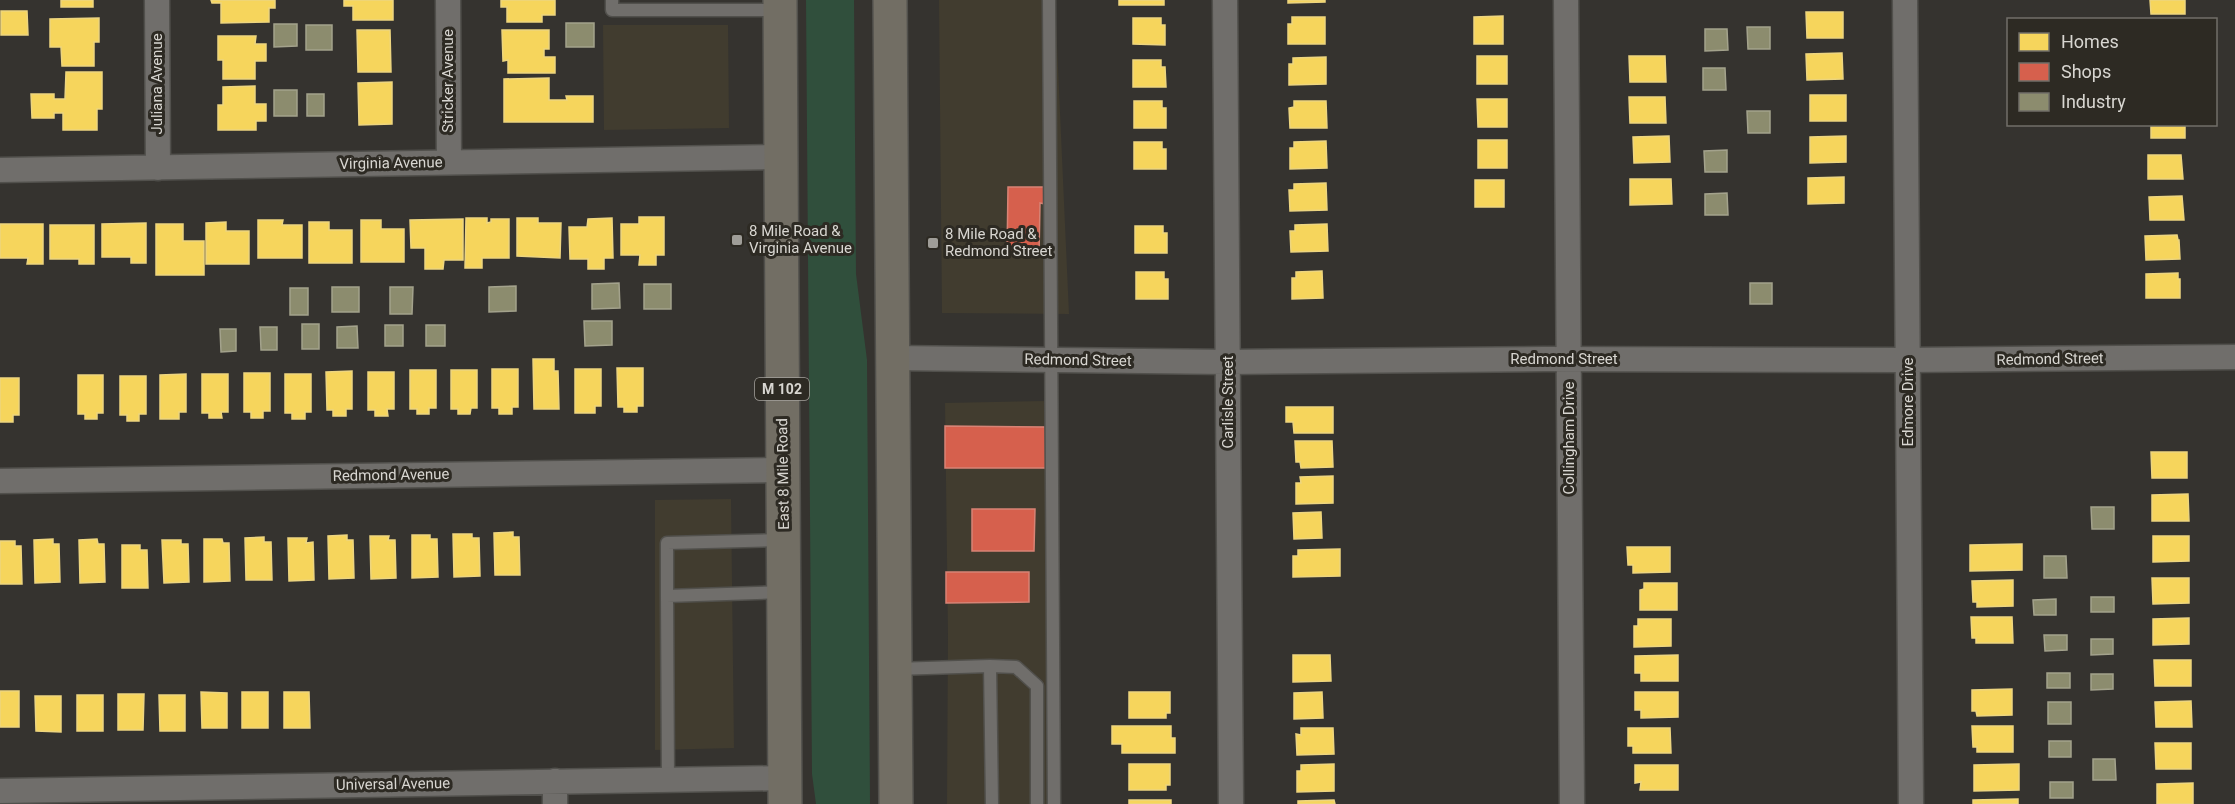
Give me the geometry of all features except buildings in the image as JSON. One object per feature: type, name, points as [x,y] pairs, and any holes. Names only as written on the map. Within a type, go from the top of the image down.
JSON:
[{"type":"highway","points":[[891,0],[896,804]]},
{"type":"highway","name":"East 8 Mile Road","points":[[780,5],[785,791]]},
{"type":"street","name":"Juliana Avenue","points":[[157,0],[158,168]]},
{"type":"street","name":"Stricker Avenue","points":[[448,0],[449,162]]},
{"type":"street","name":"Carlisle Street","points":[[1225,0],[1231,804]]},
{"type":"street","name":"Collingham Drive","points":[[1566,0],[1572,804]]},
{"type":"street","name":"Edmore Drive","points":[[1905,0],[1911,804]]},
{"type":"street","name":"Virginia Avenue","points":[[0,170],[781,157]]},
{"type":"street","name":"Redmond Street","points":[[893,358],[1228,362],[2235,357]]},
{"type":"street","name":"Redmond Avenue","points":[[0,481],[783,470]]},
{"type":"street","name":"Universal Avenue","points":[[0,791],[256,795],[555,792],[668,781],[785,791]]},
{"type":"lane","points":[[612,0],[612,10],[780,5]]},
{"type":"lane","points":[[1049,0],[1054,804]]},
{"type":"lane","points":[[668,781],[667,543],[784,540]]},
{"type":"lane","points":[[667,596],[784,592]]},
{"type":"lane","points":[[990,666],[992,804]]},
{"type":"lane","points":[[895,669],[1016,667],[1037,686],[1037,804]]},
{"type":"shaded area","points":[[939,0],[1055,0],[1069,314],[942,313]]},
{"type":"shaded area","points":[[603,25],[728,25],[729,128],[604,130]]},
{"type":"shaded area","points":[[1047,401],[1052,804],[947,804],[948,635],[945,403]]},
{"type":"shaded area","points":[[731,499],[734,748],[655,750],[655,500]]},
{"type":"green space","points":[[806,0],[854,0],[856,274],[867,360],[870,804],[816,804],[812,774]]},
{"type":"place","name":"8 Mile Road & Virginia Avenue","points":[[737,240]]},
{"type":"place","name":"8 Mile Road & Redmond Street","points":[[933,243]]}]
